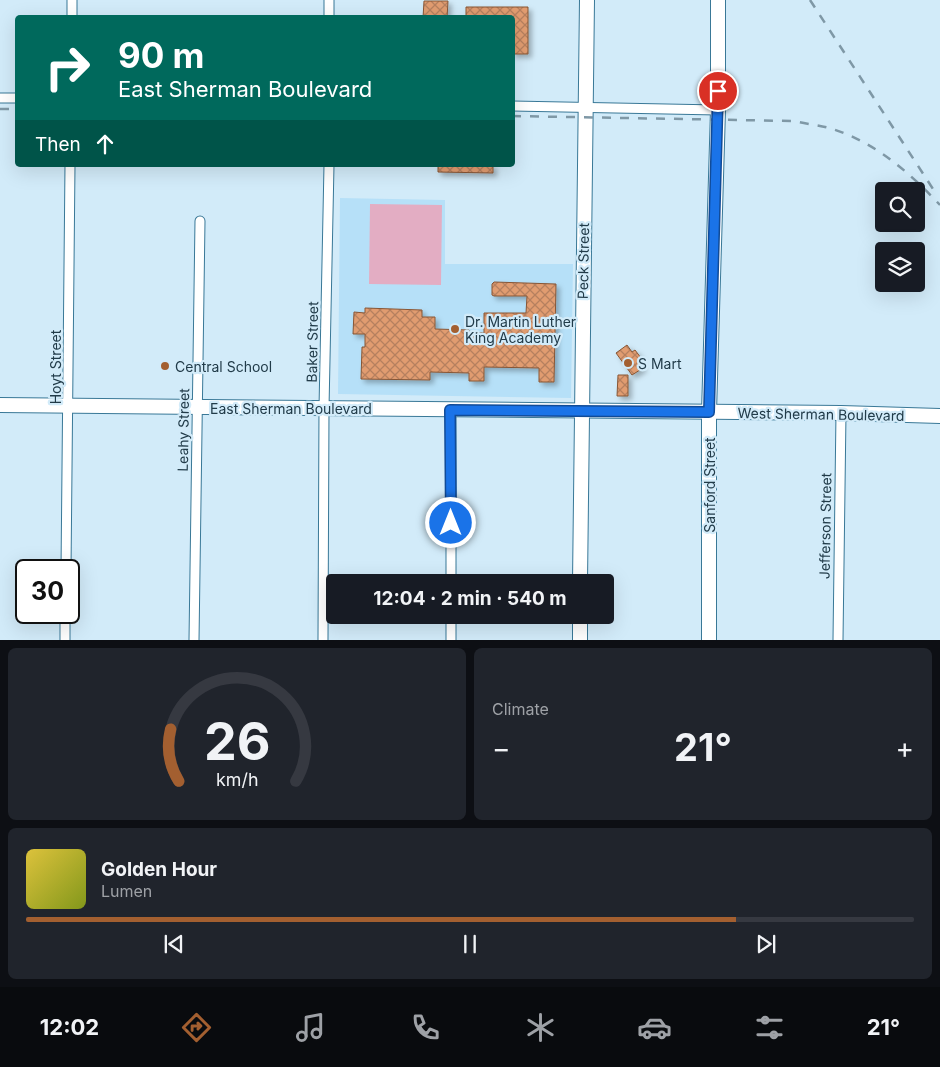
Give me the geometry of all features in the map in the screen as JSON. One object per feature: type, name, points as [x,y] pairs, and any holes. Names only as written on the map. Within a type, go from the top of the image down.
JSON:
[{"type":"street","points":[[72,0],[72,15]]},
{"type":"street","points":[[329,0],[329,15]]},
{"type":"street","name":"Peck Street","points":[[580,574],[587,0]]},
{"type":"street","name":"Sanford Street","points":[[709,640],[709,412],[718,110],[718,0]]},
{"type":"street","points":[[0,98],[15,98]]},
{"type":"street","points":[[515,106],[718,110]]},
{"type":"street","name":"Hoyt Street","points":[[66,559],[70,167]]},
{"type":"street","name":"Baker Street","points":[[323,640],[324,408],[329,167]]},
{"type":"street","name":"Leahy Street","points":[[194,640],[200,221]]},
{"type":"street","name":"East Sherman Boulevard","points":[[0,405],[581,410]]},
{"type":"street","points":[[450,410],[451,574]]},
{"type":"street","name":"West Sherman Boulevard","points":[[581,410],[940,416]]},
{"type":"street","name":"Jefferson Street","points":[[838,640],[840,413]]},
{"type":"street","points":[[65,624],[65,640]]},
{"type":"street","points":[[451,624],[451,640]]},
{"type":"street","points":[[580,624],[580,640]]},
{"type":"shaded area","name":"Dr. Martin Luther King Academy","points":[[340,198],[445,200],[445,264],[573,264],[571,398],[338,394]]},
{"type":"shaded area","points":[[370,204],[442,205],[441,285],[369,284]]},
{"type":"building","points":[[424,1],[448,1],[447,15],[423,15]]},
{"type":"building","points":[[466,7],[528,7],[528,54],[515,54],[515,15],[466,15]]},
{"type":"building","points":[[438,167],[493,167],[493,173],[438,172]]},
{"type":"building","points":[[494,282],[556,284],[554,382],[539,382],[539,368],[484,367],[484,381],[469,381],[469,373],[430,372],[430,380],[361,379],[362,347],[365,347],[365,334],[353,334],[354,312],[365,313],[365,308],[422,310],[422,317],[435,317],[435,329],[469,330],[469,333],[484,333],[484,313],[526,313],[527,296],[494,296],[492,295],[492,284]]},
{"type":"building","points":[[627,345],[632,352],[635,350],[641,358],[638,360],[643,368],[632,375],[616,353]]},
{"type":"building","points":[[618,375],[628,375],[628,396],[617,396]]},
{"type":"railway","points":[[810,0],[935,192]]},
{"type":"railway","points":[[0,109],[15,109]]},
{"type":"railway","points":[[515,116],[794,121],[821,126],[845,134],[876,149],[916,181],[940,205]]},
{"type":"place","name":"Dr. Martin Luther King Academy","points":[[455,329]]},
{"type":"place","name":"S Mart","points":[[628,363]]},
{"type":"place","name":"Central School","points":[[165,366]]},
{"type":"route","points":[[451,523],[450,410],[709,412],[718,91]]}]
